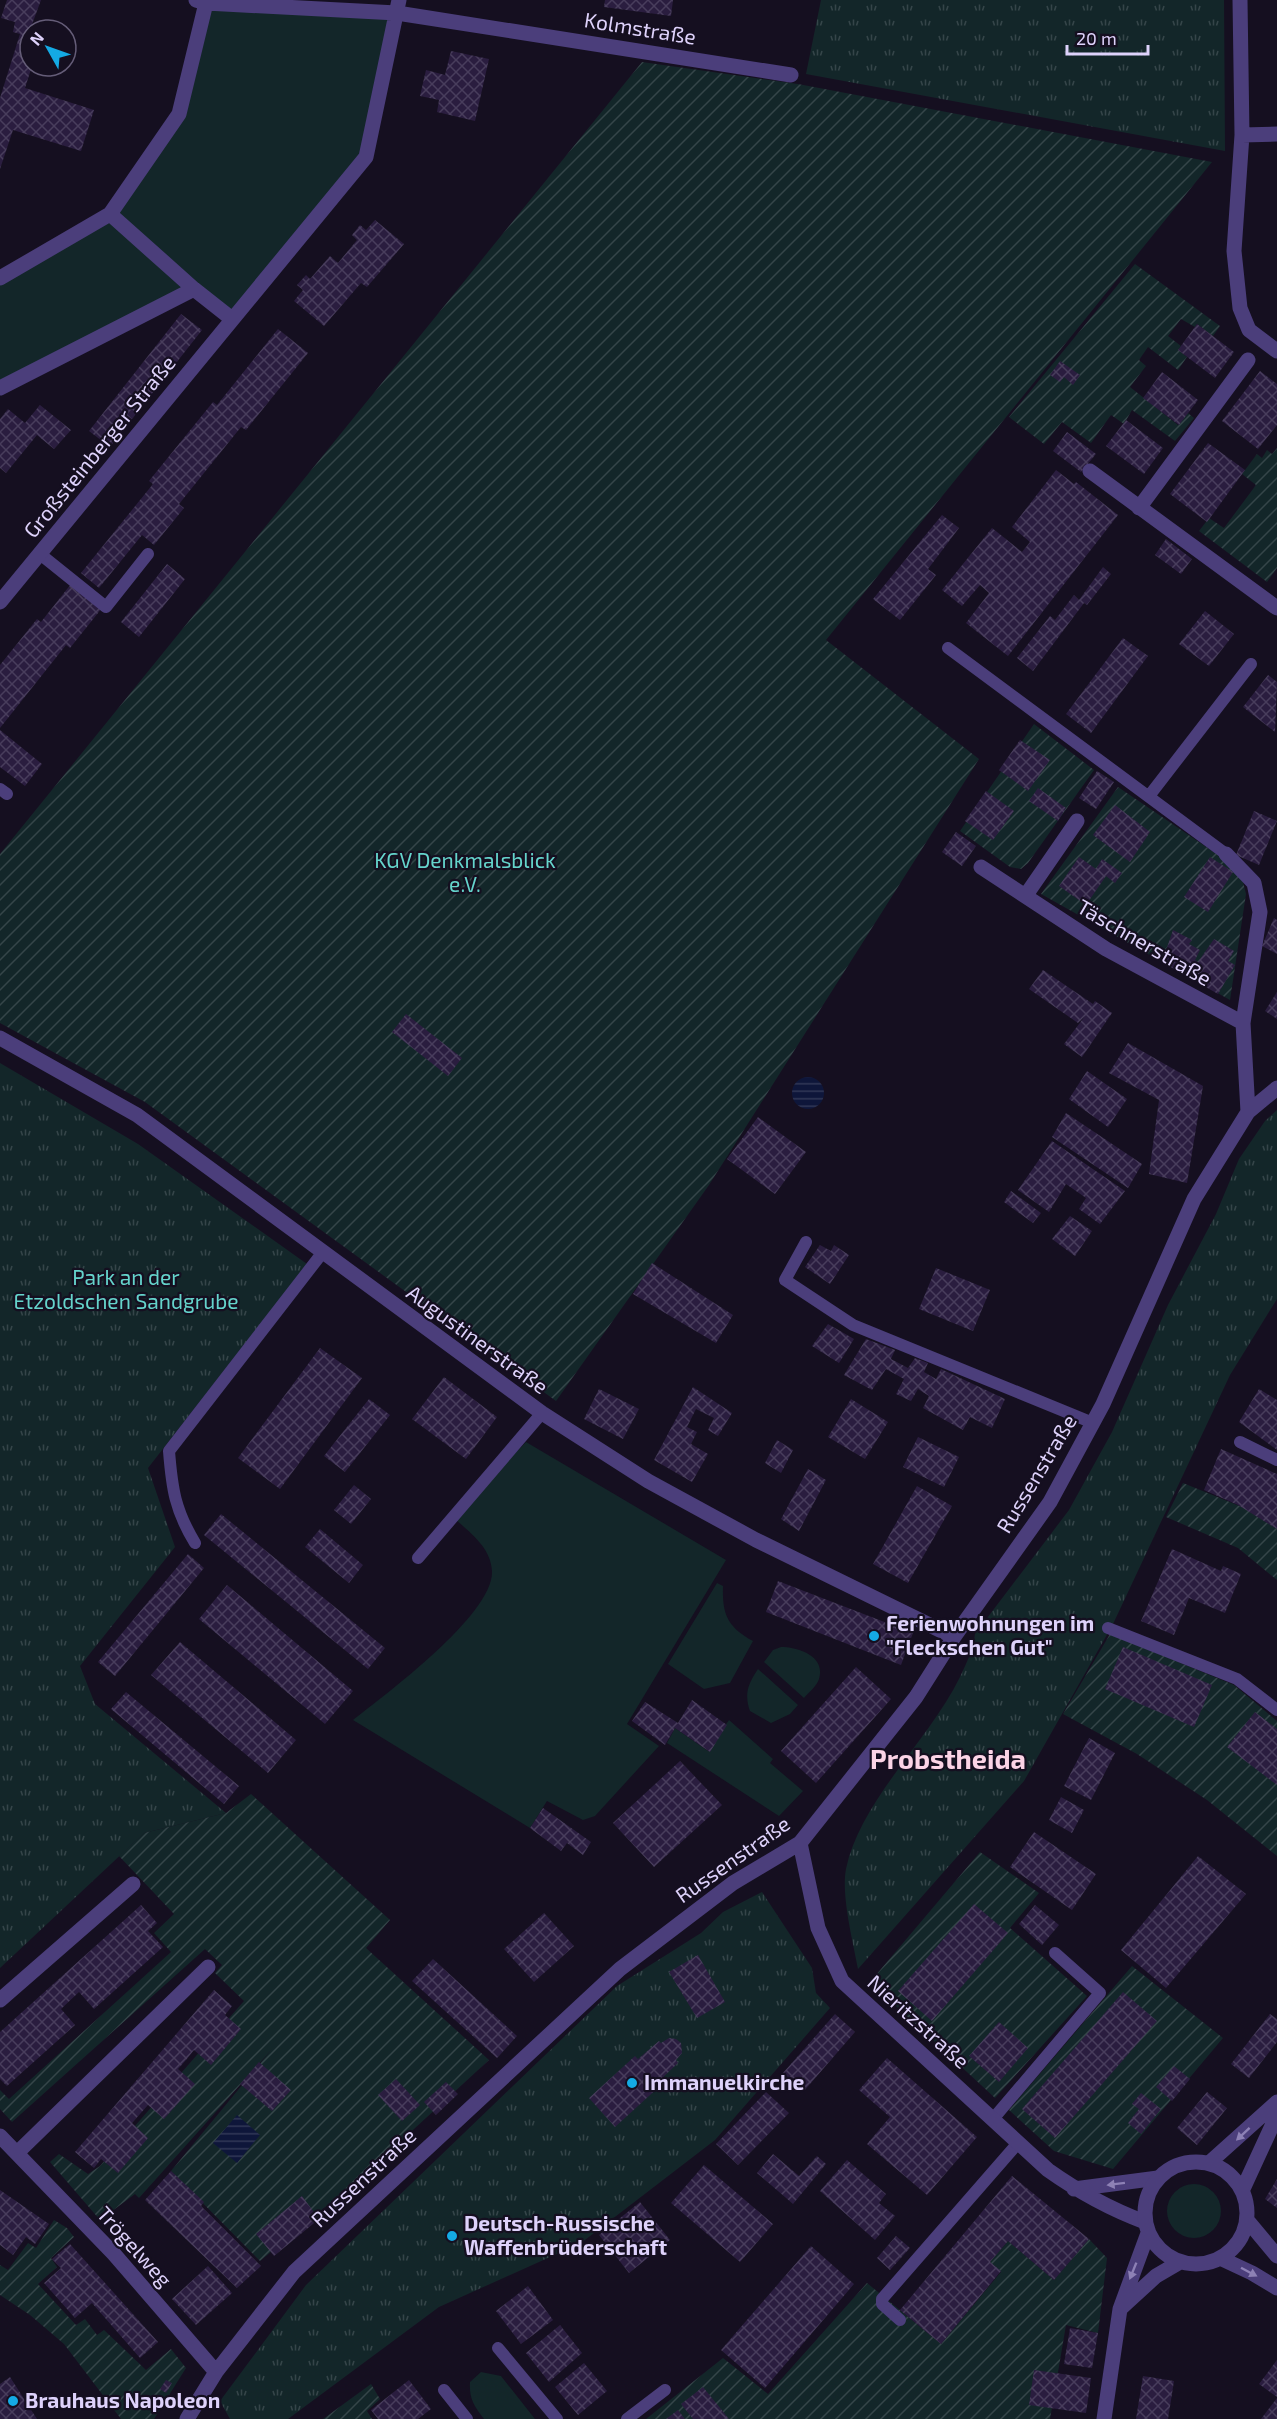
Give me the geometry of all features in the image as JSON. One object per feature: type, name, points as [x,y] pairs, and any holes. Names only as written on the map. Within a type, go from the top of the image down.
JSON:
[{"type":"street","points":[[1240,0],[1242,135],[1234,251],[1240,309],[1249,330],[1277,351]]},
{"type":"street","points":[[0,278],[110,214],[179,114],[201,2]]},
{"type":"street","name":"Kolmstraße","points":[[201,2],[398,6],[791,75]]},
{"type":"street","name":"Großsteinberger Straße","points":[[0,602],[366,157],[398,6]]},
{"type":"street","points":[[1242,135],[1277,134]]},
{"type":"street","points":[[110,214],[194,289],[232,319]]},
{"type":"street","points":[[0,388],[194,289]]},
{"type":"street","points":[[1139,508],[1248,360]]},
{"type":"street","points":[[1090,471],[1277,608]]},
{"type":"street","points":[[1026,895],[1077,821]]},
{"type":"street","points":[[1226,854],[1254,883],[1260,912],[1244,1023],[1248,1112]]},
{"type":"street","name":"Täschnerstraße","points":[[981,867],[1106,949],[1244,1023]]},
{"type":"street","name":"Augustinerstraße","points":[[0,1038],[137,1115],[542,1413],[648,1481],[728,1525],[954,1637]]},
{"type":"street","name":"Russenstraße","points":[[192,2417],[216,2372],[294,2272],[620,1969],[733,1883],[800,1843],[916,1697],[954,1637],[1050,1502],[1093,1423],[1194,1199],[1248,1112],[1277,1088]]},
{"type":"street","name":"Nieritzstraße","points":[[800,1843],[819,1928],[842,1981],[1018,2143],[1074,2189],[1147,2228]]},
{"type":"street","points":[[0,2000],[133,1884]]},
{"type":"street","points":[[17,2153],[208,1967]]},
{"type":"street","points":[[1209,2163],[1277,2102]]},
{"type":"street","points":[[1242,2191],[1277,2115]]},
{"type":"street","name":"Trögelweg","points":[[0,2136],[114,2254],[216,2372]]},
{"type":"street","points":[[1074,2189],[1158,2178],[1181,2164],[1209,2163],[1222,2169],[1242,2191],[1247,2220],[1277,2256]]},
{"type":"street","points":[[1158,2178],[1149,2191],[1145,2206],[1147,2228],[1156,2245],[1180,2262]]},
{"type":"street","points":[[1120,2309],[1156,2276],[1180,2262],[1207,2263],[1220,2258],[1238,2242],[1247,2220]]},
{"type":"street","points":[[1104,2419],[1120,2309],[1147,2228]]},
{"type":"street","points":[[1220,2258],[1277,2288]]},
{"type":"lane","points":[[40,554],[106,607],[148,554]]},
{"type":"lane","points":[[948,648],[1226,854]]},
{"type":"lane","points":[[1149,796],[1251,664]]},
{"type":"lane","points":[[806,1242],[785,1280],[853,1325],[1093,1423]]},
{"type":"lane","points":[[195,1543],[180,1517],[172,1484],[169,1450],[323,1252]]},
{"type":"lane","points":[[418,1558],[542,1413]]},
{"type":"lane","points":[[1240,1442],[1277,1460]]},
{"type":"lane","points":[[1108,1628],[1237,1679],[1277,1710]]},
{"type":"lane","points":[[993,2119],[1100,1994],[1055,1953]]},
{"type":"lane","points":[[900,2320],[882,2304],[882,2299],[1018,2143]]},
{"type":"lane","points":[[498,2348],[557,2419]]},
{"type":"lane","points":[[444,2390],[467,2419]]},
{"type":"lane","points":[[627,2419],[665,2390]]},
{"type":"green space","points":[[821,0],[1224,0],[1225,151],[806,74]]},
{"type":"green space","points":[[206,3],[397,13],[366,157],[232,319],[193,289],[0,388],[0,278],[110,214],[179,114]]},
{"type":"green space","name":"KGV Denkmalsblick e.V.","points":[[642,62],[798,84],[1212,162],[826,640],[979,759],[709,1185],[556,1401],[145,1102],[0,1023],[0,854]]},
{"type":"green space","points":[[1135,264],[1220,326],[1213,336],[1197,324],[1195,327],[1181,319],[1168,336],[1181,346],[1178,350],[1187,357],[1178,370],[1148,347],[1139,360],[1146,366],[1130,387],[1178,425],[1188,413],[1194,418],[1175,441],[1132,410],[1124,424],[1111,415],[1091,443],[1062,422],[1044,444],[1009,417]]},
{"type":"green space","points":[[1277,448],[1277,568],[1267,582],[1199,531],[1209,518],[1224,528],[1256,485],[1242,474],[1257,454],[1262,458],[1267,450],[1272,454]]},
{"type":"green space","points":[[1034,724],[1094,770],[1028,863],[1021,869],[1010,867],[960,831]]},
{"type":"green space","points":[[1118,787],[1221,857],[1242,878],[1246,894],[1230,1000],[1041,894]]},
{"type":"green space","name":"Park an der Etzoldschen Sandgrube","points":[[0,1063],[138,1144],[307,1264],[148,1468],[175,1547],[80,1666],[95,1704],[226,1813],[144,1833],[0,1968]]},
{"type":"green space","points":[[1277,1110],[1277,1299],[1230,1375],[1113,1624],[1024,1781],[858,1969],[848,1919],[845,1880],[854,1844],[866,1819],[880,1795],[947,1700],[967,1661],[975,1634],[1069,1510],[1112,1432],[1168,1305],[1216,1214],[1239,1159],[1265,1121]]},
{"type":"green space","points":[[526,1442],[726,1560],[627,1724],[659,1746],[595,1816],[583,1820],[547,1801],[530,1828],[353,1720],[436,1652],[476,1609],[488,1589],[492,1571],[491,1562],[478,1541],[453,1517]]},
{"type":"green space","points":[[1183,1483],[1242,1507],[1277,1529],[1277,1580],[1238,1548],[1166,1517]]},
{"type":"green space","points":[[717,1583],[723,1586],[725,1612],[728,1619],[738,1631],[753,1641],[730,1683],[704,1689],[668,1664]]},
{"type":"green space","points":[[1110,1634],[1234,1685],[1277,1721],[1277,1856],[1207,1800],[1137,1754],[1063,1714]]},
{"type":"green space","points":[[781,1647],[809,1654],[818,1664],[820,1671],[818,1682],[804,1698],[764,1662],[773,1650]]},
{"type":"green space","points":[[758,1669],[798,1705],[790,1714],[771,1723],[750,1711],[748,1705],[748,1689]]},
{"type":"green space","points":[[729,1720],[773,1759],[770,1763],[803,1791],[779,1816],[667,1743],[675,1728],[708,1751]]},
{"type":"green space","points":[[251,1794],[390,1920],[366,1948],[489,2060],[364,2175],[260,2261],[171,2171],[272,2049],[139,2198],[135,2194],[100,2220],[50,2162],[59,2154],[88,2174],[100,2166],[244,2001],[215,1973],[222,1965],[205,1949],[12,2122],[0,2109],[0,2090],[9,2099],[171,1952],[154,1933],[174,1914],[119,1856],[144,1833],[226,1813]]},
{"type":"green space","points":[[980,1852],[1039,1893],[1010,1928],[1087,1996],[995,2098],[870,1982]]},
{"type":"green space","points":[[762,1892],[812,1968],[816,1993],[830,2008],[715,2140],[581,2243],[439,2307],[288,2419],[230,2419],[220,2401],[306,2285],[617,1986],[701,1933],[723,1912]]},
{"type":"green space","points":[[1132,1966],[1223,2038],[1113,2169],[1054,2151],[1009,2110]]},
{"type":"green space","points":[[1194,2184],[1204,2186],[1213,2192],[1219,2201],[1221,2211],[1219,2221],[1213,2230],[1204,2236],[1194,2238],[1184,2236],[1175,2230],[1169,2221],[1167,2211],[1169,2201],[1175,2192],[1184,2186]]},
{"type":"green space","points":[[54,2220],[67,2228],[74,2237],[51,2258],[57,2267],[38,2284],[76,2325],[85,2319],[97,2335],[104,2330],[146,2370],[171,2349],[186,2368],[154,2419],[121,2419],[64,2344],[30,2315],[0,2295],[0,2265],[8,2270],[28,2243],[36,2248]]},
{"type":"green space","points":[[1089,2239],[1107,2258],[1098,2333],[1066,2325],[1050,2419],[646,2419],[723,2358],[768,2394],[867,2283],[941,2344],[1001,2272],[990,2262],[1008,2241],[1054,2280]]},
{"type":"green space","points":[[481,2372],[501,2376],[535,2419],[484,2419],[477,2410],[470,2393],[470,2382]]},
{"type":"green space","points":[[371,2384],[380,2399],[367,2411],[372,2419],[323,2419]]},
{"type":"water","points":[[808,1077],[819,1082],[824,1093],[819,1104],[808,1109],[797,1104],[792,1093],[797,1082]]},
{"type":"water","points":[[237,2115],[260,2135],[237,2163],[213,2143]]},
{"type":"building","points":[[7,0],[41,0],[34,18],[18,18],[18,33],[13,32],[15,22],[1,18]]},
{"type":"building","points":[[605,0],[673,0],[671,16],[604,7]]},
{"type":"building","points":[[18,40],[18,78],[28,78],[25,88],[94,110],[81,151],[13,130],[0,169],[0,98]]},
{"type":"building","points":[[451,51],[489,59],[475,121],[437,112],[439,100],[420,96],[426,70],[445,75]]},
{"type":"building","points":[[375,220],[404,244],[367,287],[361,283],[324,326],[294,301],[303,290],[297,285],[306,275],[310,279],[330,256],[338,263],[357,240],[352,235],[360,225],[366,230]]},
{"type":"building","points":[[181,314],[202,330],[110,447],[89,431]]},
{"type":"building","points":[[1197,324],[1234,352],[1215,378],[1178,350]]},
{"type":"building","points":[[278,329],[308,353],[246,430],[241,427],[179,504],[184,508],[154,545],[142,535],[99,588],[81,573],[153,484],[149,481],[153,476],[213,402],[217,405]]},
{"type":"building","points":[[1060,361],[1080,375],[1073,385],[1064,377],[1060,382],[1050,375]]},
{"type":"building","points":[[1260,371],[1277,384],[1277,425],[1258,449],[1222,421]]},
{"type":"building","points":[[1162,372],[1198,400],[1179,425],[1143,398]]},
{"type":"building","points":[[40,405],[71,430],[54,449],[37,435],[6,473],[0,468],[0,419],[8,409],[25,423]]},
{"type":"building","points":[[1126,420],[1163,448],[1144,474],[1106,446]]},
{"type":"building","points":[[1067,432],[1096,454],[1081,472],[1053,451]]},
{"type":"building","points":[[1208,443],[1245,470],[1207,522],[1170,494]]},
{"type":"building","points":[[1056,470],[1074,484],[1076,482],[1118,515],[1008,656],[966,623],[989,593],[980,585],[962,606],[942,590],[992,528],[1022,552],[1030,542],[1012,527]]},
{"type":"building","points":[[942,515],[959,528],[928,569],[936,575],[900,620],[873,599]]},
{"type":"building","points":[[1166,539],[1192,559],[1181,574],[1155,555]]},
{"type":"building","points":[[167,564],[185,579],[139,637],[121,622]]},
{"type":"building","points":[[1103,567],[1111,574],[1087,605],[1084,603],[1033,671],[1017,658],[1050,616],[1055,620],[1074,595],[1079,600]]},
{"type":"building","points":[[71,584],[102,608],[70,648],[66,645],[0,728],[0,665],[37,619],[41,622]]},
{"type":"building","points":[[1205,611],[1234,634],[1209,666],[1179,644]]},
{"type":"building","points":[[1123,638],[1148,656],[1091,733],[1066,714]]},
{"type":"building","points":[[1268,675],[1277,682],[1275,732],[1243,707]]},
{"type":"building","points":[[0,730],[42,764],[25,786],[0,767]]},
{"type":"building","points":[[1020,740],[1050,760],[1028,791],[999,770]]},
{"type":"building","points":[[1097,771],[1114,782],[1096,809],[1079,798]]},
{"type":"building","points":[[1038,788],[1066,808],[1058,821],[1029,801]]},
{"type":"building","points":[[986,791],[1014,811],[993,840],[965,821]]},
{"type":"building","points":[[1115,805],[1150,832],[1130,862],[1093,835]]},
{"type":"building","points":[[1254,811],[1277,821],[1259,865],[1236,855]]},
{"type":"building","points":[[956,832],[976,846],[962,866],[942,852]]},
{"type":"building","points":[[1079,857],[1096,869],[1102,859],[1122,873],[1115,883],[1106,876],[1086,905],[1059,886]]},
{"type":"building","points":[[1210,857],[1233,872],[1208,912],[1184,897]]},
{"type":"building","points":[[1274,918],[1277,920],[1277,954],[1262,946]]},
{"type":"building","points":[[1173,930],[1192,940],[1189,944],[1200,950],[1195,960],[1198,962],[1214,939],[1234,951],[1228,961],[1235,965],[1218,994],[1162,962]]},
{"type":"building","points":[[1043,970],[1093,1004],[1095,1001],[1112,1013],[1082,1057],[1064,1044],[1085,1016],[1078,1023],[1029,989]]},
{"type":"building","points":[[1277,992],[1277,1019],[1265,1011]]},
{"type":"building","points":[[406,1014],[462,1058],[448,1076],[392,1032]]},
{"type":"building","points":[[1128,1043],[1203,1086],[1187,1183],[1149,1174],[1159,1100],[1109,1073]]},
{"type":"building","points":[[1087,1071],[1127,1099],[1108,1127],[1069,1099]]},
{"type":"building","points":[[1066,1113],[1142,1164],[1128,1188],[1052,1137]]},
{"type":"building","points":[[758,1117],[806,1152],[775,1194],[727,1159]]},
{"type":"building","points":[[1052,1141],[1125,1191],[1100,1224],[1079,1209],[1086,1198],[1066,1184],[1049,1212],[1018,1190]]},
{"type":"building","points":[[1011,1191],[1041,1213],[1033,1223],[1004,1202]]},
{"type":"building","points":[[1070,1216],[1092,1231],[1075,1256],[1052,1239]]},
{"type":"building","points":[[820,1245],[831,1251],[834,1245],[849,1255],[830,1284],[805,1267]]},
{"type":"building","points":[[652,1263],[733,1315],[716,1343],[633,1294]]},
{"type":"building","points":[[936,1268],[990,1290],[973,1331],[919,1309]]},
{"type":"building","points":[[828,1324],[854,1339],[839,1363],[812,1346]]},
{"type":"building","points":[[866,1339],[895,1350],[891,1359],[908,1368],[915,1358],[928,1363],[924,1372],[936,1379],[941,1369],[1005,1399],[992,1428],[970,1417],[963,1430],[923,1408],[929,1396],[918,1389],[911,1401],[896,1394],[904,1379],[886,1369],[872,1390],[844,1375]]},
{"type":"building","points":[[320,1348],[362,1378],[280,1489],[238,1458]]},
{"type":"building","points":[[444,1377],[497,1417],[466,1459],[412,1419]]},
{"type":"building","points":[[693,1387],[732,1413],[718,1436],[708,1430],[714,1418],[696,1409],[687,1427],[697,1432],[691,1444],[708,1454],[692,1482],[654,1460]]},
{"type":"building","points":[[599,1389],[639,1409],[623,1439],[584,1419]]},
{"type":"building","points":[[1259,1389],[1277,1400],[1277,1450],[1239,1422]]},
{"type":"building","points":[[369,1399],[390,1415],[345,1472],[324,1456]]},
{"type":"building","points":[[851,1399],[888,1422],[865,1459],[828,1437]]},
{"type":"building","points":[[918,1437],[959,1457],[944,1487],[903,1467]]},
{"type":"building","points":[[777,1440],[793,1450],[781,1473],[765,1463]]},
{"type":"building","points":[[1221,1449],[1277,1474],[1277,1529],[1238,1505],[1204,1490]]},
{"type":"building","points":[[808,1469],[826,1480],[799,1531],[781,1519]]},
{"type":"building","points":[[354,1485],[371,1499],[351,1524],[334,1510]]},
{"type":"building","points":[[917,1486],[952,1506],[908,1583],[873,1564]]},
{"type":"building","points":[[221,1514],[385,1648],[368,1669],[204,1535]]},
{"type":"building","points":[[320,1529],[363,1565],[349,1583],[305,1547]]},
{"type":"building","points":[[1172,1549],[1221,1571],[1223,1566],[1241,1574],[1225,1613],[1189,1598],[1174,1635],[1141,1621]]},
{"type":"building","points":[[188,1554],[204,1568],[115,1676],[98,1662]]},
{"type":"building","points":[[778,1581],[913,1633],[901,1665],[766,1612]]},
{"type":"building","points":[[227,1585],[353,1691],[325,1724],[199,1619]]},
{"type":"building","points":[[180,1642],[296,1740],[268,1773],[151,1675]]},
{"type":"building","points":[[1123,1647],[1212,1685],[1194,1727],[1105,1689]]},
{"type":"building","points":[[856,1667],[891,1699],[816,1783],[781,1751]]},
{"type":"building","points":[[126,1692],[239,1786],[224,1804],[111,1709]]},
{"type":"building","points":[[692,1700],[727,1725],[710,1752],[675,1728],[665,1745],[632,1721],[645,1702],[678,1723]]},
{"type":"building","points":[[1255,1712],[1277,1729],[1277,1785],[1227,1747]]},
{"type":"building","points":[[1089,1738],[1115,1753],[1091,1800],[1064,1786]]},
{"type":"building","points":[[680,1761],[722,1805],[654,1867],[613,1823]]},
{"type":"building","points":[[1061,1797],[1084,1810],[1072,1833],[1049,1820]]},
{"type":"building","points":[[543,1808],[591,1842],[583,1855],[567,1843],[561,1851],[530,1828]]},
{"type":"building","points":[[1034,1832],[1096,1874],[1072,1910],[1010,1867]]},
{"type":"building","points":[[1198,1856],[1246,1894],[1166,1988],[1121,1950]]},
{"type":"building","points":[[974,1904],[1008,1933],[932,2021],[898,1991]]},
{"type":"building","points":[[141,1905],[157,1923],[148,1931],[163,1947],[94,2009],[79,1992],[61,2009],[75,2025],[7,2086],[0,2079],[0,2032]]},
{"type":"building","points":[[1035,1905],[1059,1925],[1042,1945],[1019,1924]]},
{"type":"building","points":[[544,1913],[574,1946],[534,1982],[504,1949]]},
{"type":"building","points":[[698,1955],[725,2002],[697,2018],[669,1972]]},
{"type":"building","points":[[433,1959],[517,2036],[497,2058],[412,1981]]},
{"type":"building","points":[[214,1990],[232,2006],[225,2015],[241,2029],[211,2065],[194,2050],[178,2069],[195,2084],[164,2119],[148,2105],[132,2123],[148,2138],[118,2173],[101,2159],[94,2168],[75,2152]]},
{"type":"building","points":[[1123,1992],[1157,2021],[1055,2138],[1022,2109]]},
{"type":"building","points":[[835,2014],[855,2032],[804,2091],[783,2073]]},
{"type":"building","points":[[1270,2014],[1277,2019],[1277,2042],[1249,2078],[1231,2064]]},
{"type":"building","points":[[999,2022],[1028,2048],[999,2082],[969,2056]]},
{"type":"building","name":"Immanuelkirche","points":[[669,2038],[681,2043],[682,2053],[676,2060],[678,2063],[658,2082],[661,2085],[615,2127],[589,2098],[635,2056],[638,2059],[659,2041],[661,2043]]},
{"type":"building","points":[[887,2058],[977,2137],[927,2195],[867,2144],[890,2117],[859,2090]]},
{"type":"building","points":[[259,2062],[291,2090],[272,2111],[240,2084]]},
{"type":"building","points":[[1174,2066],[1190,2079],[1172,2101],[1156,2087]]},
{"type":"building","points":[[396,2079],[420,2105],[402,2121],[378,2095]]},
{"type":"building","points":[[446,2082],[458,2094],[436,2115],[424,2102]]},
{"type":"building","points":[[766,2092],[789,2113],[738,2165],[716,2144]]},
{"type":"building","points":[[1207,2092],[1227,2108],[1197,2145],[1177,2128]]},
{"type":"building","points":[[1141,2093],[1161,2109],[1141,2134],[1128,2123],[1139,2109],[1132,2104]]},
{"type":"building","points":[[773,2154],[799,2176],[817,2156],[826,2164],[793,2204],[757,2173]]},
{"type":"building","points":[[847,2160],[886,2194],[879,2203],[895,2216],[875,2240],[820,2191]]},
{"type":"building","points":[[704,2165],[773,2224],[740,2262],[671,2203]]},
{"type":"building","points":[[171,2171],[204,2202],[201,2206],[261,2266],[237,2288],[145,2200]]},
{"type":"building","points":[[1012,2176],[1089,2239],[1054,2280],[1008,2241],[990,2262],[1001,2271],[941,2344],[900,2310]]},
{"type":"building","points":[[1277,2179],[1277,2208],[1265,2199]]},
{"type":"building","points":[[0,2190],[49,2224],[35,2244],[26,2237],[13,2255],[0,2245]]},
{"type":"building","points":[[302,2196],[319,2219],[274,2256],[256,2234]]},
{"type":"building","points":[[640,2202],[670,2240],[629,2273],[599,2235]]},
{"type":"building","points":[[896,2236],[910,2248],[890,2270],[877,2258]]},
{"type":"building","points":[[70,2244],[158,2342],[140,2358],[92,2303],[75,2318],[44,2283],[61,2268],[52,2259]]},
{"type":"building","points":[[811,2246],[854,2284],[765,2388],[721,2350]]},
{"type":"building","points":[[208,2266],[232,2293],[196,2325],[172,2299]]},
{"type":"building","points":[[528,2286],[553,2320],[521,2344],[496,2311]]},
{"type":"building","points":[[560,2325],[582,2353],[549,2382],[526,2353]]},
{"type":"building","points":[[1070,2328],[1098,2333],[1092,2368],[1064,2364]]},
{"type":"building","points":[[1277,2360],[1277,2397],[1259,2384]]},
{"type":"building","points":[[584,2363],[607,2391],[578,2415],[555,2387]]},
{"type":"building","points":[[1034,2370],[1091,2378],[1086,2413],[1029,2405]]},
{"type":"building","points":[[1143,2376],[1174,2381],[1168,2419],[1136,2419]]},
{"type":"building","name":"Brauhaus Napoleon","points":[[10,2377],[37,2419],[0,2419],[0,2384]]},
{"type":"building","points":[[166,2380],[172,2383],[166,2393],[160,2389]]},
{"type":"building","points":[[409,2380],[431,2409],[418,2419],[378,2419],[371,2410]]},
{"type":"building","points":[[703,2387],[729,2419],[693,2419],[681,2404]]},
{"type":"building","points":[[1277,2398],[1277,2419],[1261,2419]]},
{"type":"building","points":[[678,2410],[685,2419],[666,2419]]},
{"type":"place","name":"Ferienwohnungen im \"Fleckschen Gut\"","points":[[874,1636]]},
{"type":"place","name":"Immanuelkirche","points":[[632,2083]]},
{"type":"place","name":"Deutsch-Russische Waffenbrüderschaft","points":[[452,2236]]},
{"type":"place","name":"Brauhaus Napoleon","points":[[13,2401]]},
{"type":"district","name":"Probstheida","points":[[948,1760]]}]
